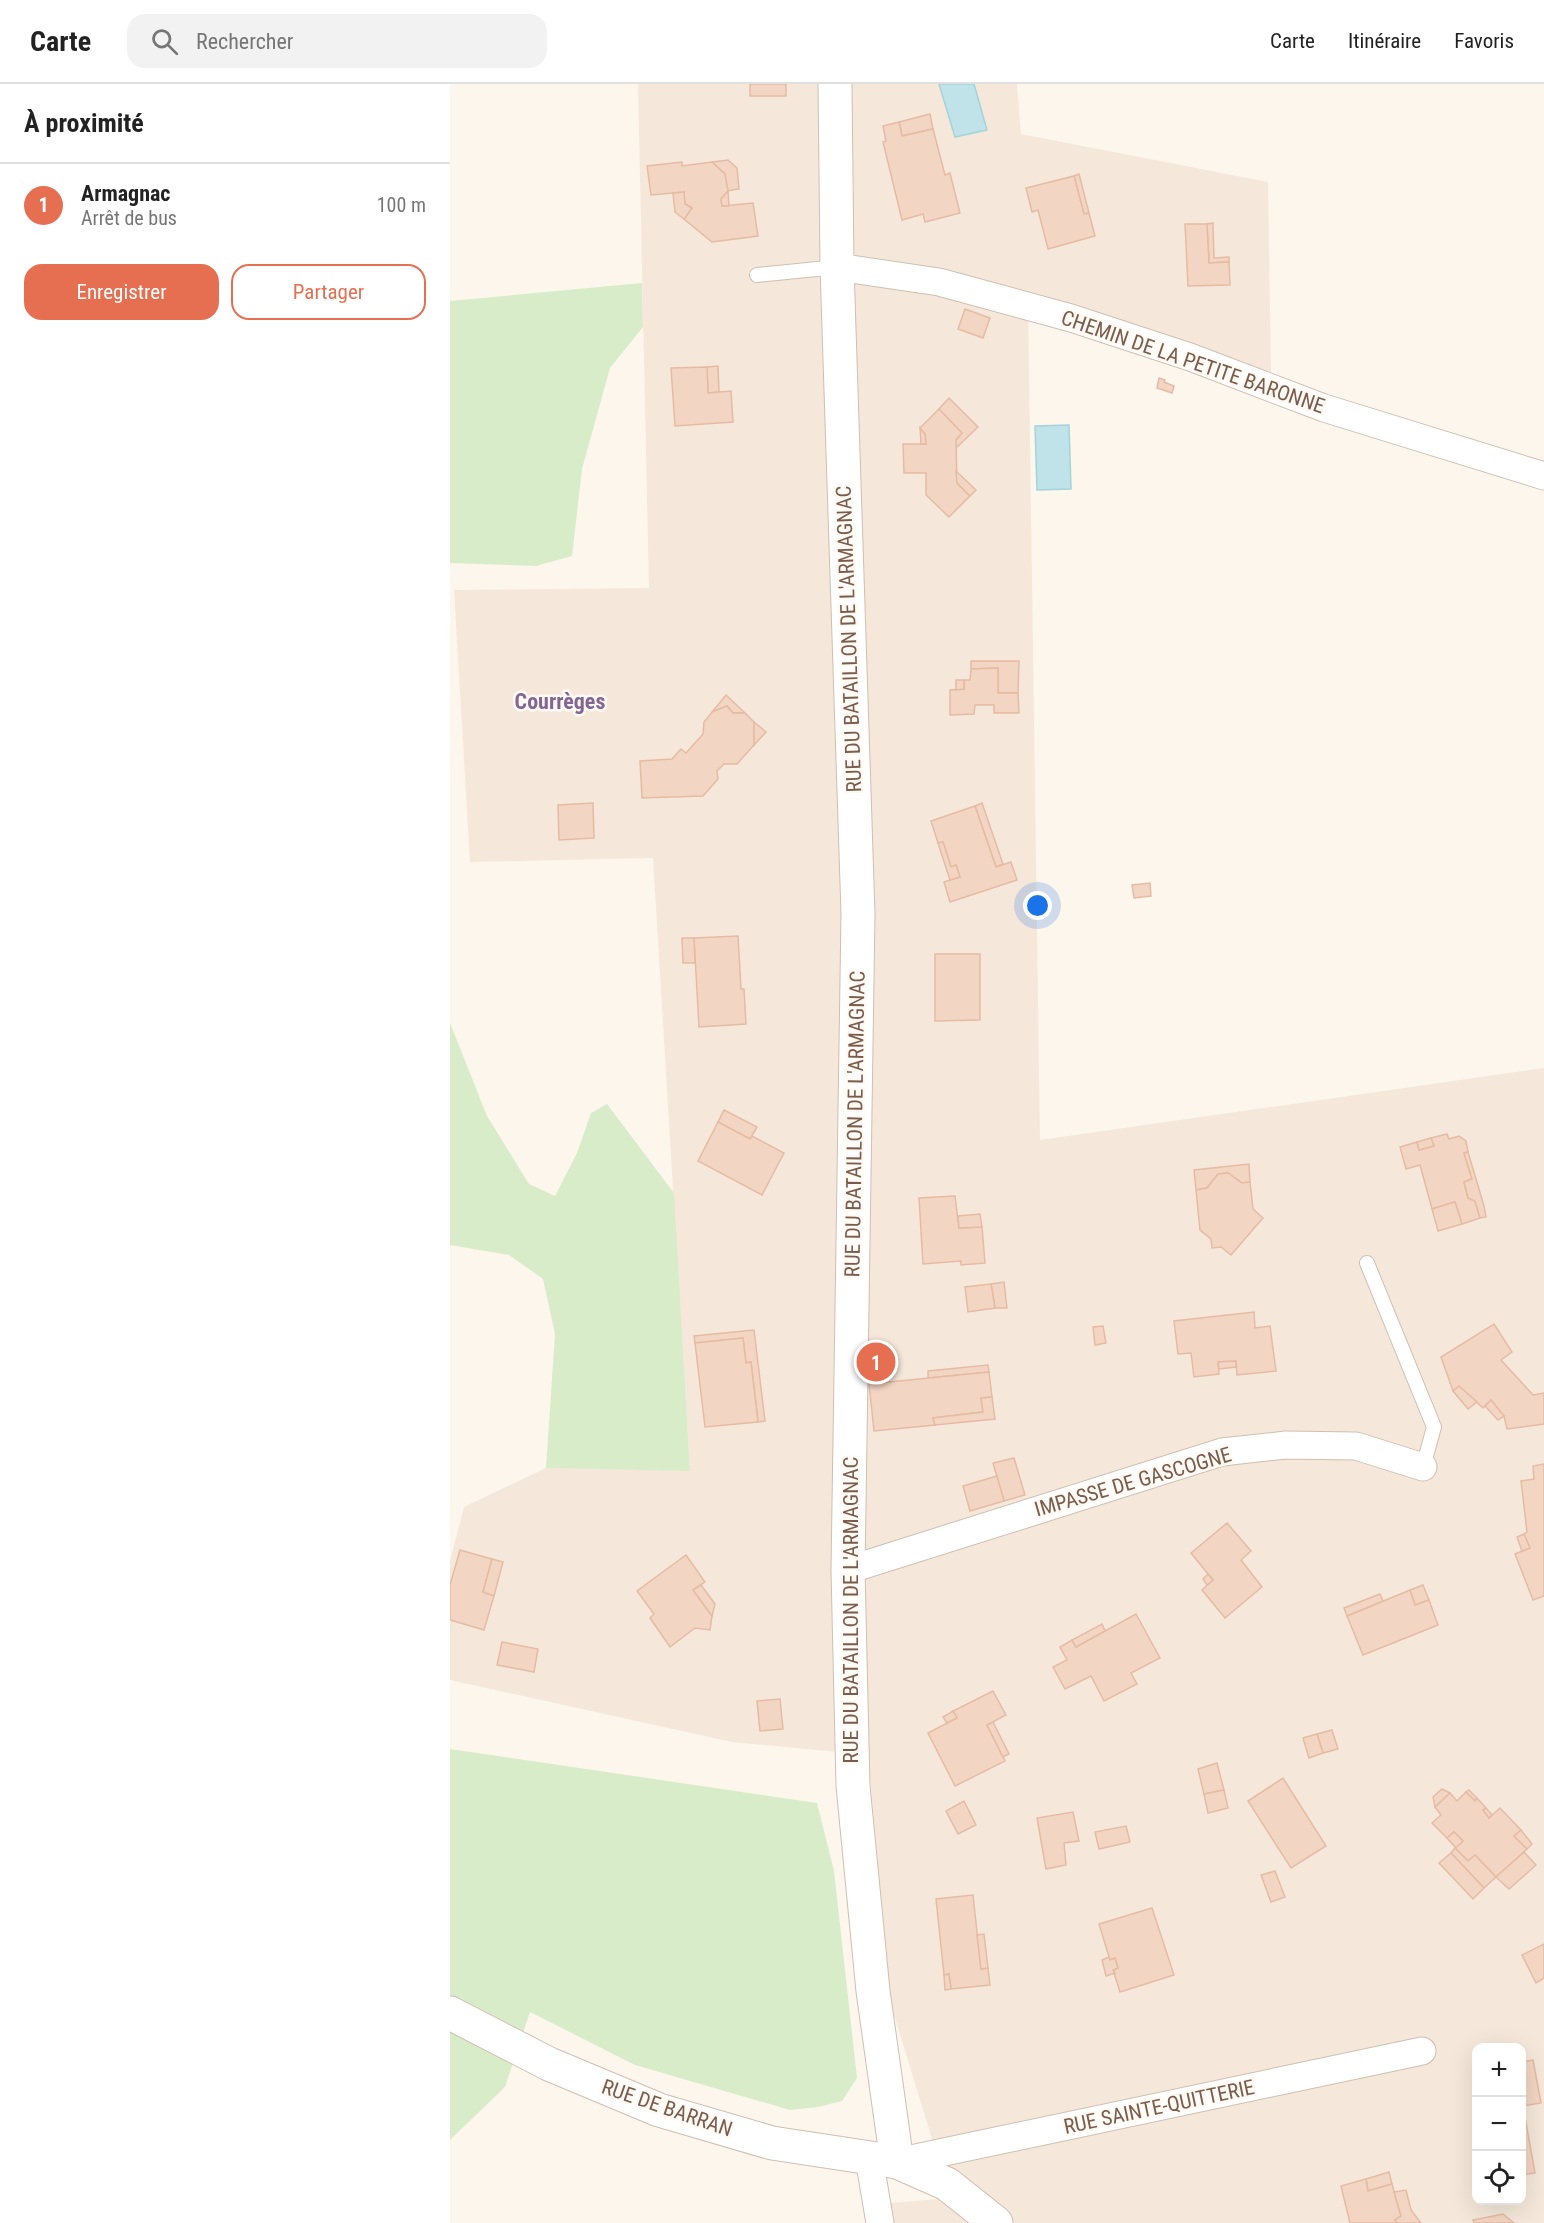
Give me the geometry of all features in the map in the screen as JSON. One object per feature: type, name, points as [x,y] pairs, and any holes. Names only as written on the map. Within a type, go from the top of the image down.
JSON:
[{"type":"street","name":"RUE DU BATAILLON DE L'ARMAGNAC","points":[[835,84],[837,267],[858,914],[848,1570],[853,1786],[873,1991],[883,2160]]},
{"type":"street","name":"CHEMIN DE LA PETITE BARONNE","points":[[837,267],[939,282],[1071,318],[1190,357],[1324,408],[1544,476]]},
{"type":"street","name":"IMPASSE DE GASCOGNE","points":[[848,1570],[1222,1452],[1286,1445],[1356,1446],[1423,1467]]},
{"type":"street","name":"RUE DE BARRAN","points":[[450,2013],[549,2064],[659,2110],[772,2143],[883,2160],[948,2184],[996,2223]]},
{"type":"street","name":"RUE SAINTE-QUITTERIE","points":[[883,2160],[1422,2051]]},
{"type":"street","points":[[880,2223],[883,2160]]},
{"type":"lane","points":[[757,275],[837,267]]},
{"type":"lane","points":[[1367,1263],[1434,1427],[1423,1467]]},
{"type":"shaded area","points":[[638,84],[1017,84],[1021,134],[1268,182],[1271,372],[1186,345],[1028,301],[1040,1140],[1544,1068],[1544,2223],[892,2223],[889,2203],[939,2199],[943,2175],[891,2005],[868,1755],[732,1742],[450,1680],[450,1561],[464,1507],[546,1468],[690,1470],[653,858],[470,862],[454,590],[649,588]]},
{"type":"green space","points":[[642,283],[643,327],[610,368],[582,469],[572,556],[536,566],[450,563],[450,301]]},
{"type":"green space","points":[[450,1023],[487,1116],[529,1184],[555,1196],[577,1153],[591,1113],[607,1104],[674,1193],[690,1471],[546,1468],[555,1334],[543,1279],[509,1255],[450,1245]]},
{"type":"green space","points":[[450,1749],[817,1803],[834,1871],[857,2078],[842,2101],[818,2107],[790,2110],[635,2065],[530,2012],[505,2087],[450,2140]]},
{"type":"water","points":[[939,84],[974,84],[987,130],[955,137]]},
{"type":"water","points":[[1069,425],[1071,489],[1037,490],[1035,426]]},
{"type":"building","points":[[750,84],[786,84],[786,96],[750,96]]},
{"type":"building","points":[[930,114],[933,129],[902,136],[899,122]]},
{"type":"building","points":[[899,122],[902,136],[933,129],[945,175],[950,173],[960,213],[925,222],[923,214],[902,220],[883,142],[886,141],[883,126]]},
{"type":"building","points":[[728,160],[737,168],[739,189],[727,191],[725,174],[712,162]]},
{"type":"building","points":[[682,162],[682,166],[712,162],[725,174],[728,191],[721,199],[722,206],[753,203],[758,236],[712,242],[684,219],[692,208],[685,204],[684,192],[651,195],[647,166]]},
{"type":"building","points":[[1079,174],[1089,213],[1084,214],[1074,176]]},
{"type":"building","points":[[1074,176],[1084,214],[1089,213],[1095,236],[1048,249],[1038,210],[1032,212],[1026,188]]},
{"type":"building","points":[[728,191],[729,206],[722,206],[721,199]]},
{"type":"building","points":[[684,192],[685,204],[692,208],[684,219],[675,212],[673,193]]},
{"type":"building","points":[[1213,223],[1214,258],[1229,257],[1229,262],[1209,263],[1207,224]]},
{"type":"building","points":[[1185,224],[1207,224],[1209,263],[1229,262],[1230,285],[1188,286]]},
{"type":"building","points":[[965,309],[990,318],[983,338],[958,329]]},
{"type":"building","points":[[718,366],[719,392],[708,393],[707,367]]},
{"type":"building","points":[[707,367],[708,393],[731,391],[733,422],[675,426],[671,368]]},
{"type":"building","points":[[1159,378],[1174,386],[1172,393],[1157,388]]},
{"type":"building","points":[[949,398],[978,427],[956,448],[956,440],[962,433],[939,409]]},
{"type":"building","points":[[939,409],[962,433],[956,440],[957,483],[970,496],[949,517],[926,495],[926,473],[904,473],[903,444],[926,444],[925,434],[920,428]]},
{"type":"building","points":[[920,428],[925,434],[926,444],[921,444]]},
{"type":"building","points":[[956,471],[976,490],[970,496],[957,483]]},
{"type":"building","points":[[971,661],[1019,661],[1018,693],[998,693],[998,668],[971,669]]},
{"type":"building","points":[[998,668],[998,693],[1018,693],[1019,713],[994,713],[994,705],[975,705],[974,714],[950,715],[950,690],[964,689],[964,680],[970,680],[971,669]]},
{"type":"building","points":[[956,680],[964,680],[964,689],[956,690]]},
{"type":"building","points":[[726,695],[745,713],[733,713],[727,706],[712,712]]},
{"type":"building","points":[[727,706],[733,713],[745,713],[754,722],[754,745],[737,764],[724,764],[717,771],[718,779],[703,796],[642,798],[640,761],[672,759],[681,749],[686,753],[703,734],[704,722],[712,712]]},
{"type":"building","points":[[754,722],[766,732],[754,745]]},
{"type":"building","points":[[593,803],[594,838],[559,840],[558,805]]},
{"type":"building","points":[[982,803],[1003,864],[996,867],[975,806]]},
{"type":"building","points":[[975,806],[996,867],[1011,862],[1017,880],[950,902],[944,882],[960,877],[956,865],[951,867],[943,842],[938,843],[931,821]]},
{"type":"building","points":[[943,842],[951,867],[956,865],[960,877],[950,880],[938,843]]},
{"type":"building","points":[[1150,883],[1151,896],[1134,898],[1132,885]]},
{"type":"building","points":[[738,936],[741,989],[744,989],[746,1024],[699,1027],[694,938]]},
{"type":"building","points":[[682,938],[694,938],[695,963],[683,963]]},
{"type":"building","points":[[935,954],[980,954],[980,1020],[935,1021]]},
{"type":"building","points":[[724,1110],[757,1127],[750,1139],[718,1122]]},
{"type":"building","points":[[718,1122],[784,1153],[762,1195],[698,1161]]},
{"type":"building","points":[[1447,1134],[1449,1139],[1459,1136],[1466,1141],[1468,1152],[1464,1153],[1472,1179],[1464,1182],[1468,1198],[1475,1201],[1480,1218],[1462,1224],[1455,1202],[1432,1209],[1420,1165],[1406,1169],[1400,1147],[1417,1142],[1419,1150],[1434,1146],[1431,1138]]},
{"type":"building","points":[[1431,1138],[1434,1146],[1419,1150],[1417,1142]]},
{"type":"building","points":[[1468,1152],[1486,1217],[1480,1218],[1475,1201],[1468,1198],[1464,1182],[1472,1179],[1464,1153]]},
{"type":"building","points":[[1249,1164],[1250,1182],[1242,1183],[1228,1173],[1218,1174],[1207,1188],[1196,1190],[1194,1170]]},
{"type":"building","points":[[1228,1173],[1242,1183],[1250,1182],[1253,1209],[1263,1218],[1231,1255],[1221,1247],[1212,1248],[1211,1239],[1200,1230],[1196,1190],[1207,1188],[1218,1174]]},
{"type":"building","points":[[955,1196],[959,1228],[982,1227],[985,1263],[961,1265],[961,1261],[923,1264],[919,1198]]},
{"type":"building","points":[[1455,1202],[1462,1224],[1438,1231],[1432,1209]]},
{"type":"building","points":[[980,1214],[982,1227],[959,1228],[958,1216]]},
{"type":"building","points":[[1004,1282],[1007,1308],[995,1308],[991,1284]]},
{"type":"building","points":[[991,1284],[995,1308],[968,1312],[965,1287]]},
{"type":"building","points":[[1254,1312],[1255,1328],[1270,1326],[1276,1371],[1237,1375],[1236,1361],[1218,1362],[1219,1374],[1194,1377],[1191,1353],[1178,1354],[1174,1321]]},
{"type":"building","points":[[1494,1324],[1512,1352],[1501,1360],[1533,1395],[1544,1393],[1544,1424],[1507,1429],[1504,1416],[1491,1400],[1483,1408],[1459,1386],[1453,1391],[1441,1357]]},
{"type":"building","points":[[1103,1326],[1106,1343],[1095,1345],[1093,1327]]},
{"type":"building","points":[[754,1330],[765,1421],[758,1422],[751,1362],[746,1363],[743,1338],[695,1343],[694,1336]]},
{"type":"building","points":[[743,1338],[746,1363],[751,1362],[758,1422],[705,1427],[695,1343]]},
{"type":"building","points":[[1236,1361],[1236,1367],[1219,1369],[1218,1362]]},
{"type":"building","points":[[988,1365],[989,1372],[928,1378],[928,1371]]},
{"type":"building","points":[[989,1372],[992,1397],[981,1398],[983,1412],[933,1418],[935,1425],[874,1431],[869,1384]]},
{"type":"building","points":[[1459,1386],[1477,1402],[1468,1409],[1453,1391]]},
{"type":"building","points":[[992,1397],[995,1419],[935,1425],[933,1418],[983,1412],[981,1398]]},
{"type":"building","points":[[1491,1400],[1504,1416],[1498,1420],[1485,1406]]},
{"type":"building","points":[[1014,1458],[1025,1495],[1004,1501],[993,1463]]},
{"type":"building","points":[[1544,1464],[1544,1596],[1533,1600],[1515,1554],[1530,1548],[1524,1534],[1527,1532],[1521,1481],[1534,1479],[1533,1466]]},
{"type":"building","points":[[997,1476],[1004,1501],[970,1511],[963,1486]]},
{"type":"building","points":[[1227,1523],[1251,1551],[1241,1560],[1262,1587],[1225,1618],[1202,1590],[1213,1580],[1191,1553]]},
{"type":"building","points":[[1524,1534],[1530,1548],[1522,1551],[1517,1537]]},
{"type":"building","points":[[460,1550],[492,1559],[483,1592],[494,1596],[484,1630],[450,1620],[450,1585]]},
{"type":"building","points":[[686,1555],[705,1582],[693,1590],[712,1616],[710,1630],[695,1628],[670,1647],[650,1618],[654,1614],[637,1591]]},
{"type":"building","points":[[492,1559],[503,1562],[494,1596],[483,1592]]},
{"type":"building","points":[[1208,1574],[1213,1580],[1207,1585],[1203,1579]]},
{"type":"building","points":[[701,1585],[715,1604],[712,1616],[693,1590]]},
{"type":"building","points":[[1423,1585],[1429,1600],[1415,1605],[1410,1590]]},
{"type":"building","points":[[1410,1590],[1415,1605],[1429,1600],[1438,1625],[1363,1655],[1347,1616]]},
{"type":"building","points":[[1380,1594],[1383,1601],[1347,1616],[1344,1608]]},
{"type":"building","points":[[1136,1614],[1160,1658],[1131,1673],[1137,1684],[1104,1701],[1091,1676],[1065,1689],[1053,1667],[1067,1660],[1060,1647],[1072,1640],[1076,1647]]},
{"type":"building","points":[[1102,1624],[1105,1631],[1076,1647],[1072,1640]]},
{"type":"building","points":[[502,1642],[538,1649],[534,1672],[497,1665]]},
{"type":"building","points":[[993,1691],[1006,1715],[987,1725],[1005,1761],[955,1786],[928,1733],[957,1718],[953,1711]]},
{"type":"building","points":[[780,1699],[783,1729],[760,1731],[757,1701]]},
{"type":"building","points":[[953,1711],[957,1718],[947,1723],[943,1717]]},
{"type":"building","points":[[993,1722],[1009,1754],[1003,1757],[987,1725]]},
{"type":"building","points":[[1332,1730],[1338,1749],[1323,1753],[1317,1734]]},
{"type":"building","points":[[1317,1734],[1323,1753],[1309,1758],[1303,1738]]},
{"type":"building","points":[[1217,1763],[1224,1790],[1204,1794],[1198,1769]]},
{"type":"building","points":[[1283,1778],[1326,1846],[1291,1868],[1248,1801]]},
{"type":"building","points":[[1442,1789],[1450,1793],[1435,1807],[1433,1797]]},
{"type":"building","points":[[1224,1790],[1228,1808],[1208,1813],[1204,1794]]},
{"type":"building","points":[[1469,1790],[1477,1798],[1475,1801],[1466,1792]]},
{"type":"building","points":[[1466,1792],[1475,1801],[1477,1798],[1486,1808],[1483,1810],[1489,1818],[1500,1808],[1521,1830],[1514,1836],[1527,1849],[1496,1877],[1475,1855],[1468,1861],[1455,1848],[1463,1841],[1454,1832],[1447,1838],[1432,1823],[1441,1815],[1435,1807],[1450,1793],[1457,1801]]},
{"type":"building","points":[[964,1801],[976,1825],[958,1834],[946,1811]]},
{"type":"building","points":[[1486,1808],[1492,1815],[1489,1818],[1483,1810]]},
{"type":"building","points":[[1073,1812],[1079,1841],[1064,1843],[1066,1865],[1046,1869],[1037,1818]]},
{"type":"building","points":[[1126,1826],[1130,1842],[1099,1849],[1095,1832]]},
{"type":"building","points":[[1521,1830],[1532,1844],[1527,1849],[1514,1836]]},
{"type":"building","points":[[1454,1832],[1463,1841],[1456,1848],[1447,1838]]},
{"type":"building","points":[[1455,1848],[1468,1861],[1475,1855],[1496,1877],[1484,1888],[1451,1853]]},
{"type":"building","points":[[1524,1852],[1536,1865],[1509,1889],[1496,1877]]},
{"type":"building","points":[[1451,1853],[1484,1888],[1473,1899],[1439,1863]]},
{"type":"building","points":[[1275,1871],[1285,1897],[1271,1902],[1261,1875]]},
{"type":"building","points":[[973,1895],[981,1969],[988,1968],[990,1985],[951,1989],[949,1974],[944,1975],[936,1899]]},
{"type":"building","points":[[1152,1908],[1174,1975],[1120,1992],[1113,1970],[1118,1968],[1115,1958],[1110,1960],[1099,1924]]},
{"type":"building","points":[[984,1934],[988,1968],[981,1969],[977,1935]]},
{"type":"building","points":[[1544,1944],[1544,1978],[1536,1983],[1522,1955]]},
{"type":"building","points":[[1109,1957],[1110,1960],[1115,1958],[1118,1968],[1113,1970],[1115,1973],[1106,1976],[1102,1960]]},
{"type":"building","points":[[949,1974],[951,1989],[945,1990],[944,1975]]},
{"type":"building","points":[[1533,2060],[1541,2103],[1526,2106],[1526,2061]]},
{"type":"building","points":[[1526,2123],[1535,2173],[1526,2174]]},
{"type":"building","points":[[1389,2172],[1392,2184],[1368,2191],[1366,2179]]},
{"type":"building","points":[[1366,2179],[1368,2191],[1392,2184],[1401,2216],[1395,2220],[1397,2223],[1350,2223],[1341,2186]]},
{"type":"building","points":[[1406,2190],[1411,2210],[1421,2223],[1397,2223],[1395,2220],[1401,2216],[1394,2192]]},
{"type":"building","points":[[1503,2214],[1514,2223],[1474,2223],[1473,2220]]},
{"type":"place","name":"Armagnac","points":[[876,1362]]},
{"type":"district","name":"Courrèges","points":[[560,701]]}]
